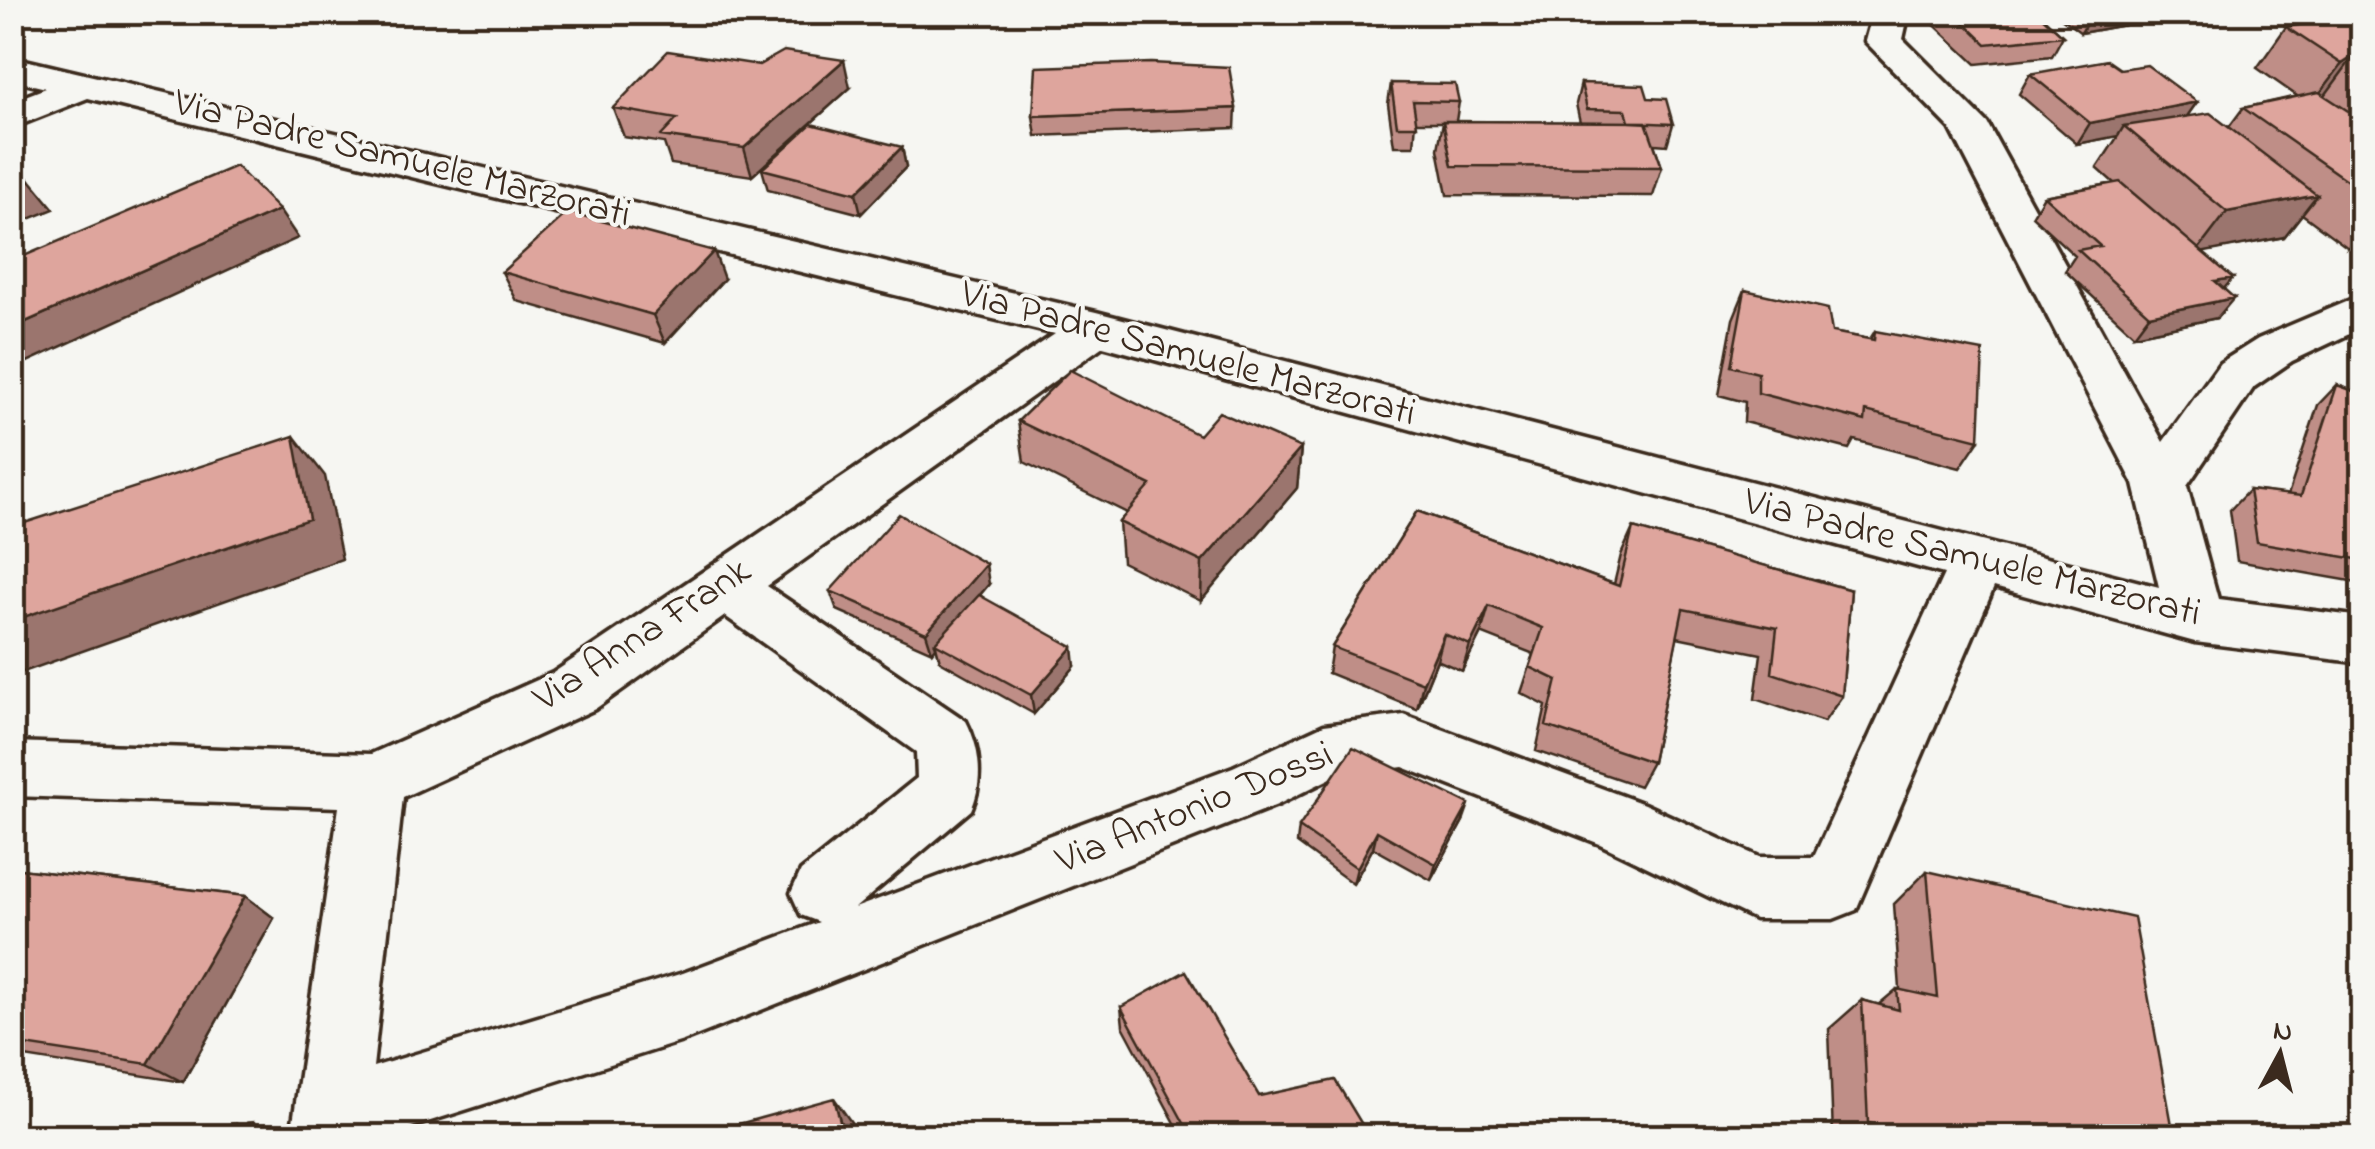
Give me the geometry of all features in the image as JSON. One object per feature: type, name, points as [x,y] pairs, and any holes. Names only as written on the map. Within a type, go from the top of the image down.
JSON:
[{"type":"street","points":[[1891,12],[1884,41],[1967,124],[2160,484],[2195,619]]},
{"type":"street","name":"Via Padre Samuele Marzorati","points":[[12,68],[1096,328],[2195,619],[2362,640]]},
{"type":"street","points":[[12,116],[88,84]]},
{"type":"street","points":[[2160,484],[2238,375],[2275,350],[2362,310]]},
{"type":"street","name":"Via Anna Frank","points":[[12,769],[374,781],[574,691],[1096,328]]},
{"type":"street","name":"Via Antonio Dossi","points":[[330,1126],[683,1008],[1255,786],[1324,752],[1404,741],[1622,824],[1755,888],[1833,888],[1977,562]]},
{"type":"street","points":[[724,586],[945,739],[949,790],[824,893]]},
{"type":"street","points":[[330,1126],[374,781]]},
{"type":"path","points":[[140,1136],[330,1126]]},
{"type":"building","points":[[1953,12],[2037,12],[2063,36],[1986,44]]},
{"type":"building","points":[[2359,15],[2362,62],[2354,56],[2342,64],[2286,27]]},
{"type":"building","points":[[668,51],[759,65],[784,51],[844,60],[744,148],[661,136],[677,119],[613,108]]},
{"type":"building","points":[[2107,60],[2120,69],[2147,65],[2197,102],[2090,123],[2030,74]]},
{"type":"building","points":[[1151,63],[1229,67],[1236,108],[1033,116],[1036,67]]},
{"type":"building","points":[[1391,83],[1455,84],[1459,102],[1413,101],[1417,126],[1397,126]]},
{"type":"building","points":[[1581,83],[1644,85],[1648,98],[1666,99],[1673,124],[1629,122],[1626,110],[1587,109]]},
{"type":"building","points":[[2319,92],[2362,120],[2362,191],[2243,108]]},
{"type":"building","points":[[2210,113],[2317,195],[2227,212],[2124,126]]},
{"type":"building","points":[[1443,121],[1646,122],[1662,167],[1452,166]]},
{"type":"building","points":[[811,124],[902,147],[856,193],[762,169]]},
{"type":"building","points":[[12,158],[30,180],[12,187]]},
{"type":"building","points":[[236,166],[279,210],[12,328],[12,261]]},
{"type":"building","points":[[2120,182],[2233,278],[2215,281],[2234,298],[2149,315],[2078,250],[2100,246],[2044,196]]},
{"type":"building","points":[[568,212],[714,251],[653,315],[502,272]]},
{"type":"building","points":[[1745,290],[1828,309],[1832,332],[1874,340],[1875,331],[1983,351],[1979,440],[1866,411],[1865,421],[1758,393],[1758,373],[1731,366]]},
{"type":"building","points":[[1070,370],[1199,435],[1219,412],[1301,448],[1202,562],[1119,522],[1151,485],[1018,421]]},
{"type":"building","points":[[2337,385],[2362,394],[2362,560],[2257,542],[2249,490],[2301,496]]},
{"type":"building","points":[[294,436],[309,519],[12,621],[12,527]]},
{"type":"building","points":[[1417,511],[1619,586],[1633,528],[1851,590],[1842,696],[1772,673],[1777,628],[1683,609],[1652,762],[1546,726],[1557,680],[1530,667],[1543,628],[1489,606],[1470,645],[1444,634],[1423,683],[1332,647]]},
{"type":"building","points":[[899,514],[986,564],[926,633],[830,591]]},
{"type":"building","points":[[979,595],[1073,647],[1031,695],[935,643]]},
{"type":"building","points":[[1353,747],[1469,804],[1436,864],[1377,831],[1357,868],[1299,827]]},
{"type":"building","points":[[12,868],[245,896],[148,1064],[12,1043]]},
{"type":"building","points":[[1927,871],[2134,918],[2174,1136],[1921,1136],[1868,1123],[1862,1000],[1899,1010],[1897,989],[1938,998]]},
{"type":"building","points":[[1186,971],[1259,1096],[1335,1080],[1369,1136],[1191,1136],[1121,1007]]},
{"type":"building","points":[[834,1098],[844,1136],[734,1136],[735,1125]]}]
